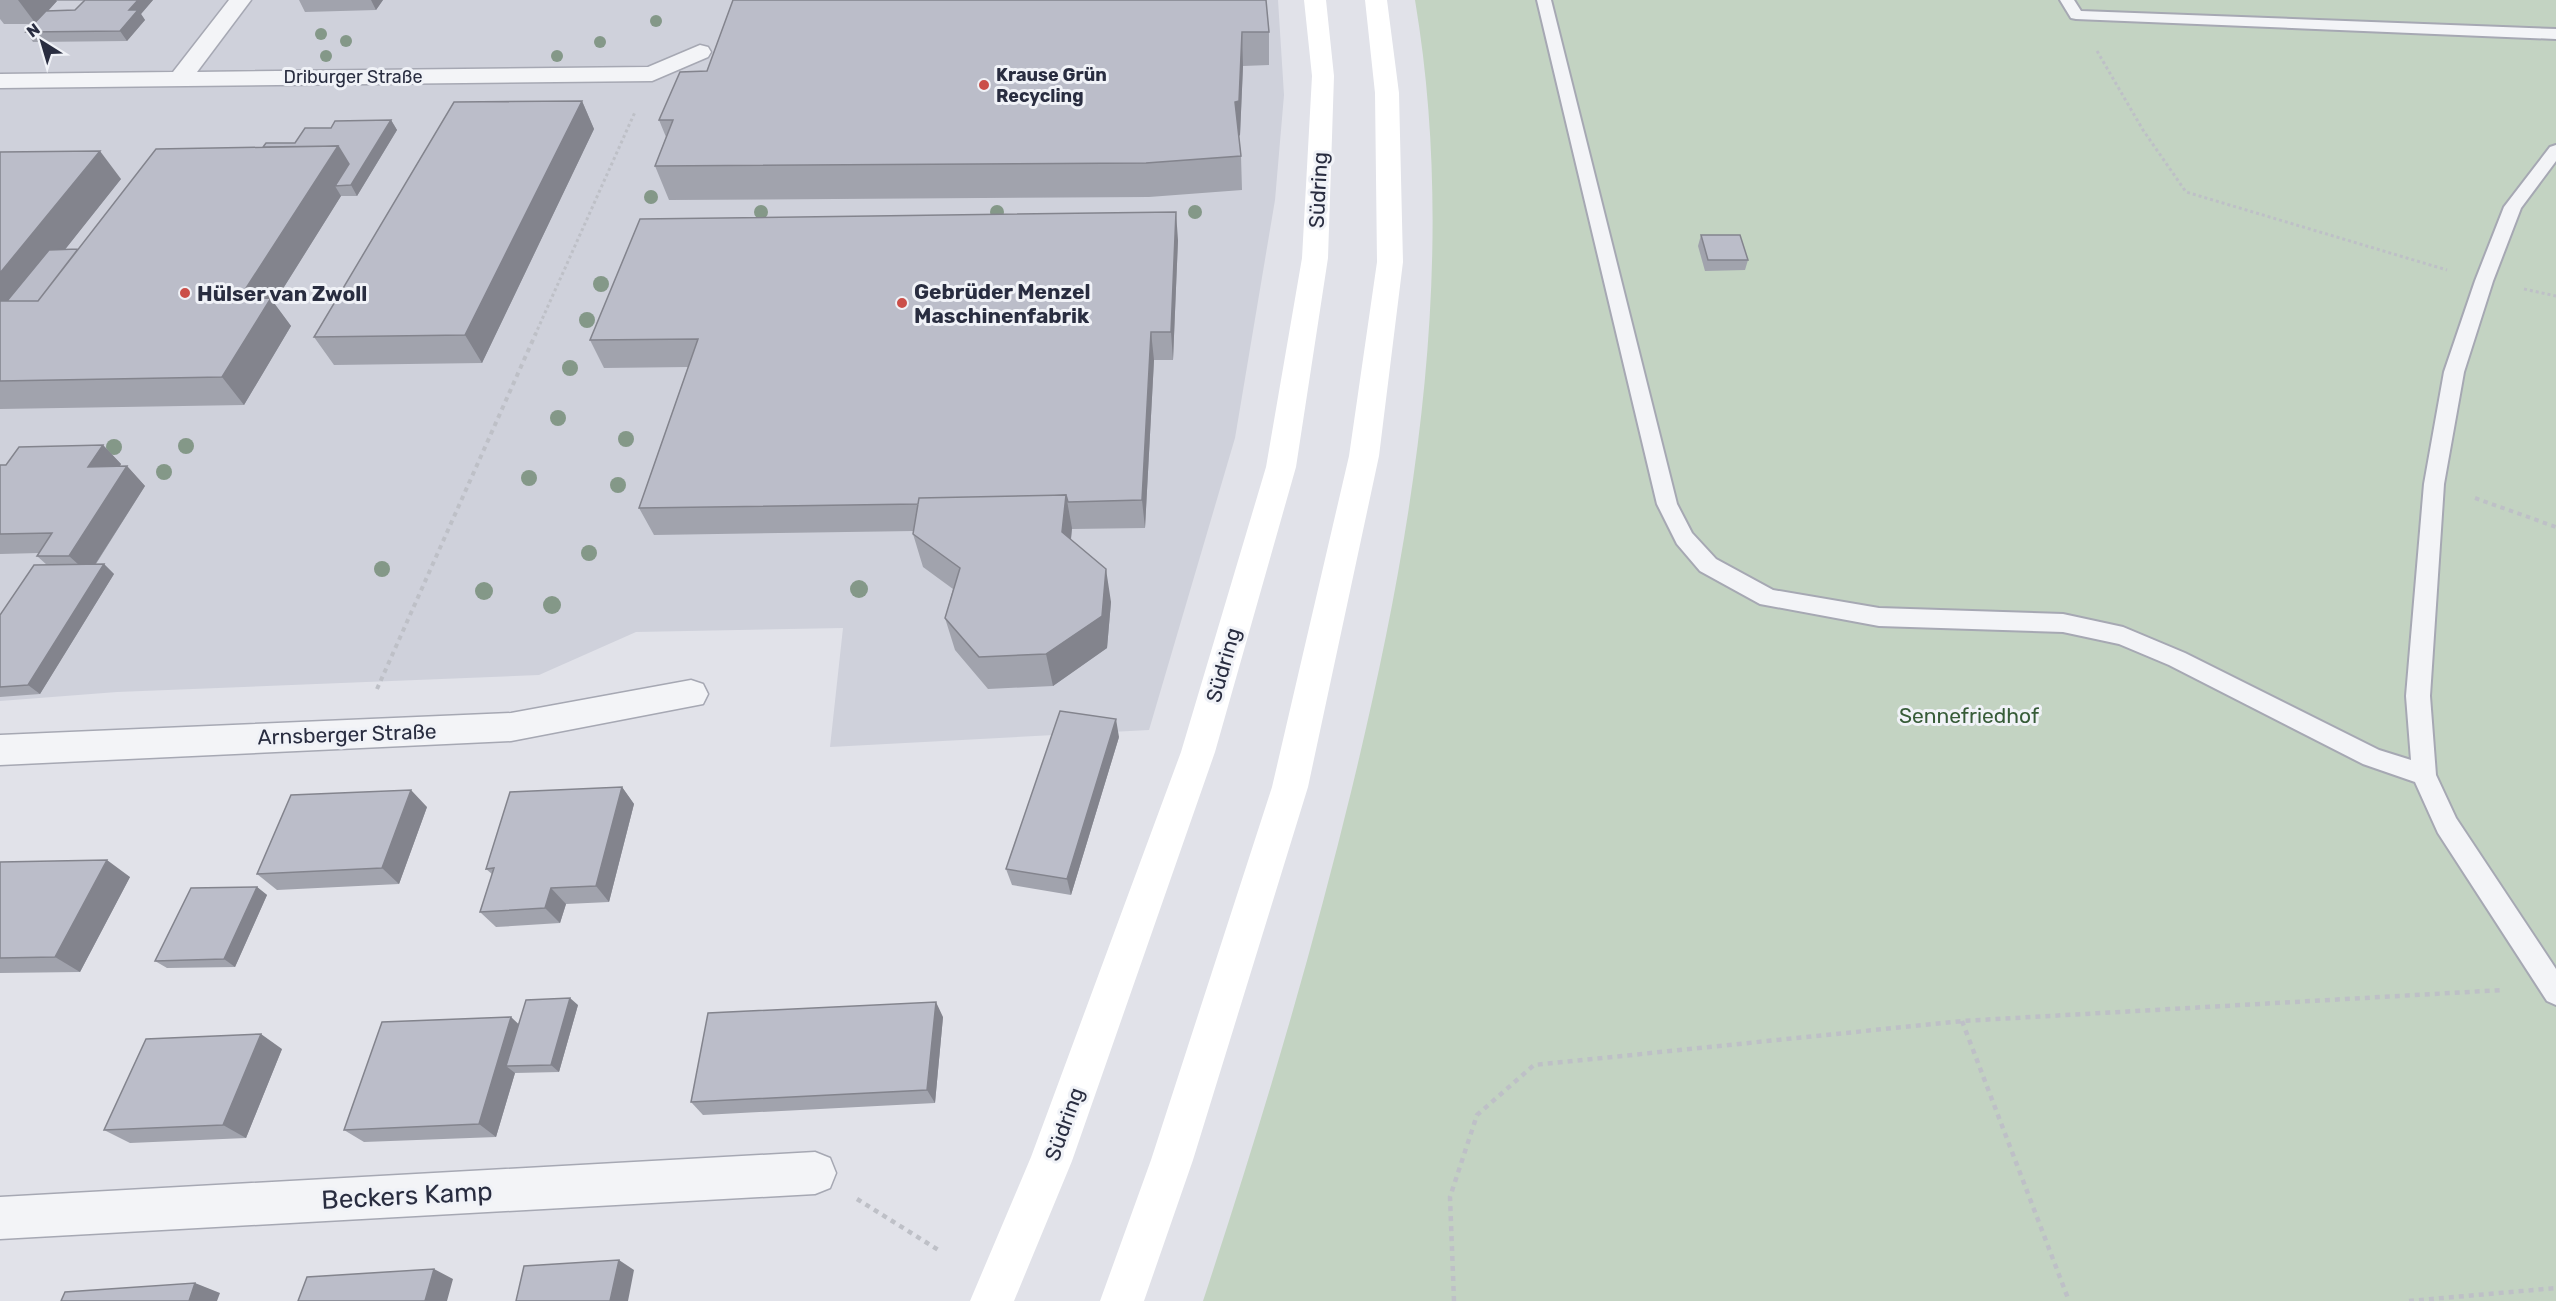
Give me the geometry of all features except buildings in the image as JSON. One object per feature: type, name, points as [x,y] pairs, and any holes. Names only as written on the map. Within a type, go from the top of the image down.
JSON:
[{"type":"main road","name":"Südring","points":[[992,1301],[1051,1161],[1198,752],[1281,467],[1315,258],[1323,76],[1315,0]]},
{"type":"main road","points":[[1122,1301],[1172,1160],[1290,787],[1364,456],[1390,262],[1387,93],[1376,0]]},
{"type":"street","points":[[180,79],[240,0]]},
{"type":"street","name":"Driburger Straße","points":[[0,81],[652,74],[700,52]]},
{"type":"street","name":"Arnsberger Straße","points":[[0,750],[512,727],[691,694]]},
{"type":"street","name":"Beckers Kamp","points":[[0,1218],[815,1173]]},
{"type":"lane","points":[[1544,0],[1667,504],[1684,538],[1708,565],[1768,598],[1879,617],[2063,624],[2123,636],[2177,659],[2371,757],[2424,775]]},
{"type":"lane","points":[[2067,0],[2076,15],[2556,34]]},
{"type":"lane","points":[[2555,988],[2447,825],[2424,775],[2418,696],[2434,484],[2454,372],[2484,281],[2513,207],[2556,150]]},
{"type":"path","points":[[2076,15],[2143,130],[2186,192],[2484,281]]},
{"type":"path","points":[[357,733],[652,74]]},
{"type":"path","points":[[2434,484],[2556,527]]},
{"type":"path","points":[[1454,1301],[1450,1197],[1477,1115],[1534,1065],[1962,1021],[2555,988]]},
{"type":"path","points":[[1962,1021],[2069,1301]]},
{"type":"path","points":[[815,1173],[940,1251]]},
{"type":"path","points":[[2409,1301],[2556,1288]]},
{"type":"shaded area","points":[[0,0],[1278,0],[1284,95],[1275,200],[1235,438],[1149,730],[830,747],[843,628],[636,632],[539,675],[117,692],[0,701]]},
{"type":"green space","name":"Sennefriedhof","points":[[1415,0],[2556,0],[2556,1301],[1203,1301],[1283,1046],[1336,853],[1374,691],[1411,495],[1423,396],[1431,297],[1432,198],[1427,99]]},
{"type":"place","name":"Krause Grün Recycling","points":[[984,85]]},
{"type":"place","name":"Hülser van Zwoll","points":[[185,293]]},
{"type":"place","name":"Gebrüder Menzel Maschinenfabrik","points":[[902,303]]}]
